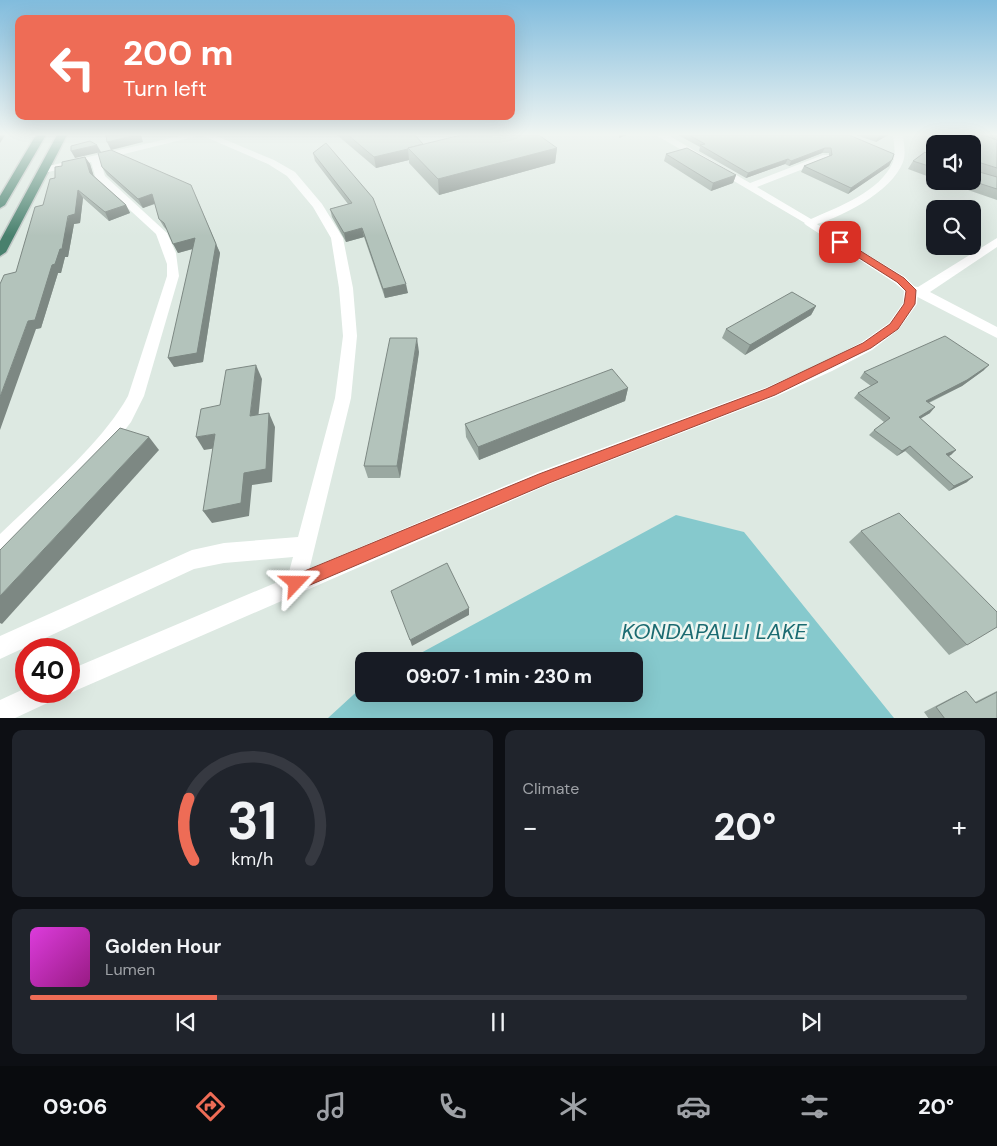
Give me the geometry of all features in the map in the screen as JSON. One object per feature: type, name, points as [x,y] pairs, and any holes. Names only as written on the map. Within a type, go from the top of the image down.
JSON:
[{"type":"highway","points":[[0,205],[21,169]]},
{"type":"highway","points":[[0,252],[44,170]]},
{"type":"street","points":[[44,170],[50,169]]},
{"type":"street","points":[[0,548],[108,438],[125,417],[136,396],[173,276],[172,258],[161,233],[100,177],[98,169]]},
{"type":"street","points":[[282,169],[291,174],[318,206],[337,238],[346,288],[350,336],[343,398],[296,583]]},
{"type":"street","points":[[718,169],[810,223],[916,291],[997,333]]},
{"type":"street","points":[[749,187],[796,169]]},
{"type":"street","points":[[810,223],[847,207],[885,180],[894,169]]},
{"type":"street","points":[[80,677],[544,478],[771,392],[826,367],[867,346],[894,326],[910,304],[916,291],[997,242]]},
{"type":"street","points":[[0,648],[192,560],[224,553],[305,546]]},
{"type":"street","points":[[0,712],[21,703]]},
{"type":"water","name":"KONDAPALLI LAKE","points":[[676,515],[744,532],[894,718],[328,718],[355,693],[355,702],[643,702],[643,652],[423,652]]},
{"type":"building","points":[[55,169],[89,169],[90,173],[126,205],[105,212],[78,190],[75,214],[68,216],[62,249],[60,249],[55,264],[52,265],[35,320],[28,321],[0,397],[0,284],[4,275],[16,272],[35,207],[43,205],[50,179],[55,178]]},
{"type":"building","points":[[104,169],[153,169],[191,185],[216,244],[197,353],[168,358],[195,238],[173,244],[164,223],[159,219],[152,194],[138,199]]},
{"type":"building","points":[[325,169],[348,169],[373,198],[406,284],[383,289],[362,228],[344,233],[330,209],[352,203]]},
{"type":"building","points":[[428,169],[478,169],[438,179]]},
{"type":"building","points":[[690,169],[724,169],[736,175],[713,183]]},
{"type":"building","points":[[740,169],[761,169],[748,173]]},
{"type":"building","points":[[809,169],[880,169],[851,188]]},
{"type":"building","points":[[981,172],[997,177],[997,189],[981,184]]},
{"type":"building","points":[[792,292],[816,306],[750,345],[726,329]]},
{"type":"building","points":[[945,336],[989,365],[967,380],[926,401],[935,407],[919,417],[956,450],[946,454],[973,477],[954,486],[910,446],[902,451],[874,430],[890,418],[858,393],[878,382],[864,372]]},
{"type":"building","points":[[390,338],[417,338],[397,466],[364,466]]},
{"type":"building","points":[[256,365],[250,416],[269,413],[266,469],[244,473],[241,503],[203,511],[215,434],[196,437],[201,409],[220,405],[226,370]]},
{"type":"building","points":[[612,369],[628,388],[478,447],[465,424]]},
{"type":"building","points":[[120,428],[149,437],[0,596],[0,550]]},
{"type":"building","points":[[899,513],[997,612],[997,627],[967,645],[861,531]]},
{"type":"building","points":[[447,563],[469,608],[410,640],[391,591]]},
{"type":"building","points":[[966,691],[976,703],[997,692],[997,718],[944,718],[936,707]]},
{"type":"route","points":[[296,583],[544,478],[695,419],[771,392],[867,346],[894,326],[910,304],[911,290],[900,280],[840,242]]}]
